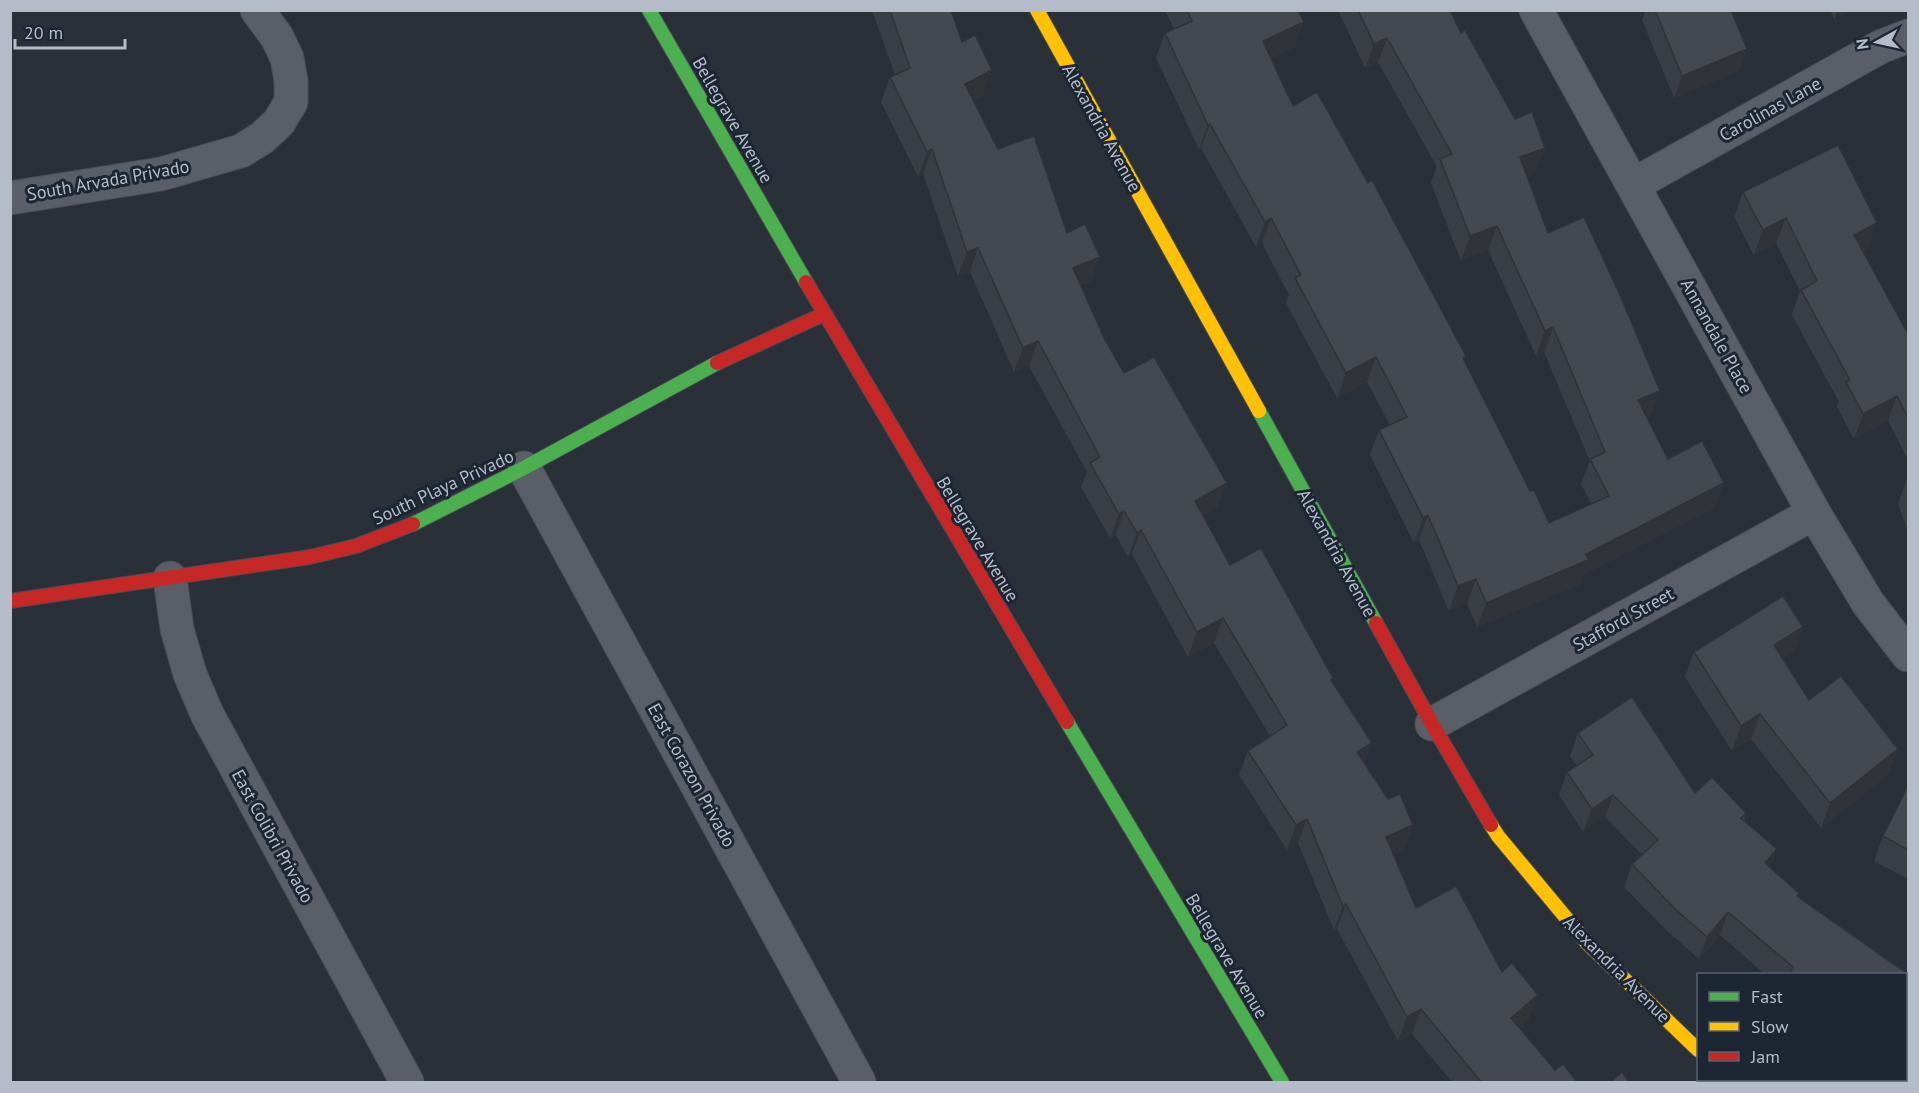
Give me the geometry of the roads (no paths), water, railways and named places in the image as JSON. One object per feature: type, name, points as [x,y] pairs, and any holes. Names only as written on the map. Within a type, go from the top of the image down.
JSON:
[{"type":"street","name":"South Arvada Privado","points":[[10,198],[161,174],[241,151],[262,138],[279,122],[291,102],[291,81],[287,58],[277,37],[257,10]]},
{"type":"street","name":"Bellegrave Avenue","points":[[649,10],[824,314],[1282,1083]]},
{"type":"street","name":"Alexandria Avenue","points":[[1037,10],[1432,724],[1498,836],[1587,944],[1697,1049]]},
{"type":"street","name":"Annandale Place","points":[[1536,10],[1815,513],[1868,603],[1908,655]]},
{"type":"street","name":"Carolinas Lane","points":[[1634,185],[1880,47],[1908,36]]},
{"type":"street","name":"South Playa Privado","points":[[10,601],[310,557],[356,546],[410,526],[524,468],[698,372],[824,314]]},
{"type":"street","name":"East Corazon Privado","points":[[524,468],[859,1083]]},
{"type":"street","name":"Stafford Street","points":[[1432,724],[1815,513]]},
{"type":"street","name":"East Colibri Privado","points":[[170,578],[177,628],[190,674],[207,714],[407,1083]]}]
